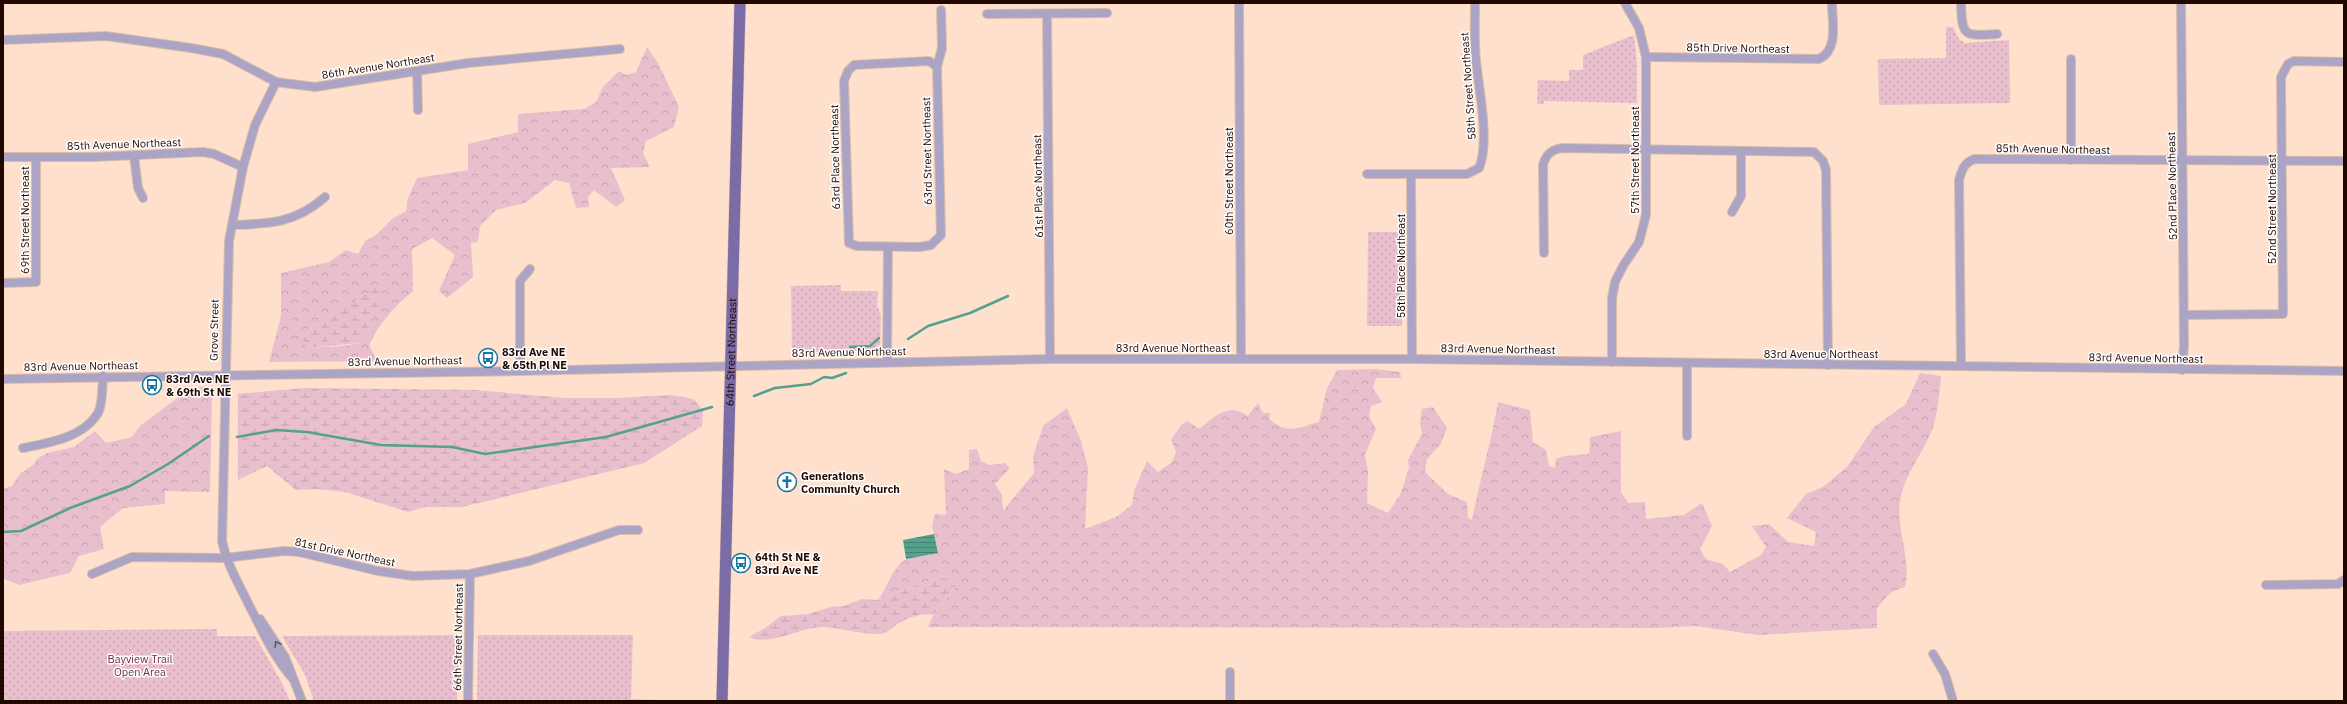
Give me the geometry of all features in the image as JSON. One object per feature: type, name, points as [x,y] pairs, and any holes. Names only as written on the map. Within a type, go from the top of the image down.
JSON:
[{"type":"main road","name":"64th Street Northeast","points":[[722,701],[732,366],[740,3]]},
{"type":"street","name":"60th Street Northeast","points":[[1239,3],[1241,359]]},
{"type":"street","name":"58th Street Northeast","points":[[1412,174],[1467,174],[1479,168],[1483,157],[1482,105],[1476,59],[1475,3]]},
{"type":"street","name":"57th Street Northeast","points":[[1612,362],[1612,298],[1615,282],[1623,266],[1639,242],[1645,225],[1646,57],[1638,28],[1625,3]]},
{"type":"street","name":"85th Drive Northeast","points":[[1646,57],[1814,60],[1827,54],[1832,40],[1832,3]]},
{"type":"street","points":[[1961,3],[1961,24],[1964,30],[1979,35],[1997,34]]},
{"type":"street","name":"52nd PIace Northeast","points":[[2182,3],[2184,315],[2182,370]]},
{"type":"street","points":[[937,67],[942,48],[941,10]]},
{"type":"street","points":[[987,14],[1107,13]]},
{"type":"street","name":"61st Place Northeast","points":[[1047,14],[1050,359]]},
{"type":"street","name":"86th Avenue Northeast","points":[[3,40],[106,36],[191,48],[223,54],[276,82],[316,87],[468,63],[620,49]]},
{"type":"street","points":[[2071,59],[2071,160]]},
{"type":"street","name":"52nd Street Northeast","points":[[2184,315],[2283,314],[2283,70],[2288,64],[2294,61],[2344,62]]},
{"type":"street","name":"63rd Place Northeast","points":[[888,247],[857,246],[849,243],[844,81],[848,71],[854,65],[929,62],[937,67]]},
{"type":"street","name":"63rd Street Northeast","points":[[888,247],[920,247],[931,245],[941,235],[937,67]]},
{"type":"street","points":[[417,71],[418,110]]},
{"type":"street","name":"Grove Street","points":[[276,82],[255,125],[243,167],[229,241],[224,374],[222,541],[225,558],[268,645],[277,661],[292,679],[302,701]]},
{"type":"street","points":[[1544,253],[1543,165],[1549,153],[1563,148],[1807,151],[1817,154],[1825,164],[1828,366]]},
{"type":"street","points":[[1732,212],[1741,196],[1741,151]]},
{"type":"street","name":"85th Avenue Northeast","points":[[3,157],[36,158],[134,156],[203,152],[214,154],[243,167]]},
{"type":"street","points":[[134,156],[138,188],[143,198]]},
{"type":"street","name":"69th Street Northeast","points":[[3,283],[36,282],[36,158]]},
{"type":"street","name":"85th Avenue Northeast","points":[[1961,365],[1959,180],[1966,162],[1974,159],[2344,161]]},
{"type":"street","points":[[1367,174],[1412,174]]},
{"type":"street","name":"58th Place Northeast","points":[[1412,174],[1412,359]]},
{"type":"street","points":[[232,225],[269,224],[296,216],[309,211],[325,197]]},
{"type":"street","points":[[887,362],[888,247]]},
{"type":"street","points":[[520,371],[520,281],[530,269]]},
{"type":"street","name":"83rd Avenue Northeast","points":[[3,378],[520,371],[1050,359],[1412,359],[1828,366],[1961,365],[2344,372]]},
{"type":"street","points":[[1687,363],[1687,436]]},
{"type":"street","points":[[23,448],[52,443],[87,425],[98,413],[103,376]]},
{"type":"street","name":"81st Drive Northeast","points":[[92,574],[132,557],[225,558],[265,552],[292,551],[378,571],[413,576],[470,574],[529,561],[619,530],[638,530]]},
{"type":"street","name":"66th Street Northeast","points":[[468,701],[470,574]]},
{"type":"street","points":[[2266,585],[2338,584],[2344,580]]},
{"type":"street","points":[[1932,654],[1944,674],[1953,701]]},
{"type":"street","points":[[1230,672],[1230,701]]},
{"type":"green space","points":[[1946,27],[1953,27],[1959,39],[1965,43],[2009,40],[2010,103],[1879,105],[1878,59],[1946,58]]},
{"type":"green space","points":[[1634,35],[1637,62],[1637,103],[1544,101],[1544,104],[1537,104],[1538,80],[1569,81],[1569,70],[1583,70],[1583,55]]},
{"type":"green space","points":[[647,47],[658,63],[679,107],[674,127],[646,141],[643,153],[650,167],[611,168],[625,200],[616,207],[594,190],[588,197],[589,207],[576,208],[569,183],[555,180],[525,203],[496,210],[480,226],[478,242],[471,243],[473,277],[447,298],[439,291],[455,255],[432,238],[412,249],[413,291],[388,315],[369,345],[377,361],[269,362],[281,316],[281,273],[329,262],[346,250],[358,254],[365,241],[376,235],[392,219],[406,211],[408,198],[417,178],[468,170],[468,144],[518,132],[518,114],[584,109],[596,102],[603,87],[619,71],[626,75],[636,72]],"holes":[[[379,286],[378,314],[361,343],[344,346],[307,348],[352,304]]]},
{"type":"green space","points":[[1368,232],[1403,232],[1402,326],[1367,326]]},
{"type":"green space","points":[[380,285],[378,314],[361,343],[307,348],[302,340],[323,321]]},
{"type":"green space","points":[[841,285],[841,291],[878,291],[877,305],[881,315],[880,345],[874,351],[792,352],[791,286]]},
{"type":"green space","points":[[1375,369],[1400,372],[1401,378],[1376,378],[1373,388],[1382,402],[1371,406],[1369,416],[1376,429],[1365,455],[1368,472],[1367,503],[1388,513],[1401,493],[1409,468],[1408,460],[1422,434],[1420,422],[1422,409],[1433,407],[1447,428],[1440,445],[1427,459],[1425,472],[1448,494],[1467,502],[1468,518],[1472,520],[1498,402],[1530,410],[1533,442],[1546,450],[1549,466],[1555,468],[1556,459],[1565,456],[1589,454],[1590,437],[1621,431],[1621,492],[1628,503],[1645,502],[1646,519],[1684,515],[1702,503],[1712,526],[1700,549],[1706,559],[1723,564],[1730,572],[1761,555],[1766,547],[1752,526],[1769,524],[1788,542],[1814,546],[1816,532],[1787,518],[1806,494],[1823,487],[1847,467],[1874,427],[1906,404],[1920,373],[1941,376],[1938,405],[1931,433],[1910,471],[1903,488],[1899,507],[1907,576],[1905,587],[1891,592],[1877,608],[1877,628],[1758,635],[1696,626],[1655,628],[928,627],[934,614],[956,586],[941,576],[878,600],[894,572],[902,562],[914,557],[938,553],[932,525],[935,514],[946,515],[944,469],[956,474],[969,469],[969,450],[977,449],[981,461],[989,465],[1005,463],[1010,468],[995,484],[1002,495],[1003,511],[1034,473],[1033,457],[1043,426],[1067,408],[1081,441],[1088,468],[1085,529],[1116,517],[1132,505],[1134,491],[1147,461],[1158,472],[1172,462],[1176,452],[1171,440],[1182,424],[1188,421],[1199,429],[1216,415],[1222,412],[1234,410],[1248,416],[1258,403],[1263,413],[1270,413],[1269,419],[1275,424],[1287,429],[1298,428],[1319,422],[1327,388],[1337,370]]},
{"type":"green space","points":[[206,387],[212,396],[210,492],[165,491],[165,504],[123,508],[100,527],[104,549],[79,556],[70,573],[19,585],[3,578],[3,489],[12,486],[19,475],[34,464],[37,459],[47,453],[74,447],[95,431],[106,443],[132,437],[141,425],[191,388]]},
{"type":"green space","points":[[304,388],[476,390],[565,398],[619,398],[671,395],[693,399],[703,410],[702,426],[644,463],[462,507],[425,507],[408,512],[345,492],[315,489],[296,490],[267,466],[238,480],[238,394]]},
{"type":"green space","points":[[941,576],[956,586],[934,614],[919,615],[909,618],[900,622],[884,633],[870,634],[823,627],[804,630],[766,640],[749,637],[765,628],[781,616],[808,614],[831,607],[844,606],[862,599],[878,600]]},
{"type":"green space","name":"Bayview Trail Open Area","points":[[217,629],[217,636],[255,636],[281,681],[290,701],[3,701],[3,631]]},
{"type":"green space","points":[[459,635],[457,701],[314,701],[305,675],[282,636]]},
{"type":"green space","points":[[478,635],[633,635],[631,699],[702,701],[477,701]]},
{"type":"water","points":[[934,534],[938,553],[906,559],[903,540]]},
{"type":"waterway","points":[[908,339],[928,326],[970,313],[1008,296]]},
{"type":"waterway","points":[[850,347],[870,346],[879,338]]},
{"type":"waterway","points":[[754,396],[775,388],[811,384],[824,377],[832,378],[846,373]]},
{"type":"waterway","points":[[237,437],[276,430],[307,432],[381,445],[452,447],[485,454],[606,437],[712,407]]},
{"type":"waterway","points":[[3,532],[21,531],[70,508],[130,486],[168,464],[209,436]]},
{"type":"place","name":"83rd Ave NE & 65th Pl NE","points":[[488,358]]},
{"type":"place","name":"83rd Ave NE & 69th St NE","points":[[152,385]]},
{"type":"place","name":"Generations Community Church","points":[[787,482]]},
{"type":"place","name":"64th St NE & 83rd Ave NE","points":[[741,563]]}]
